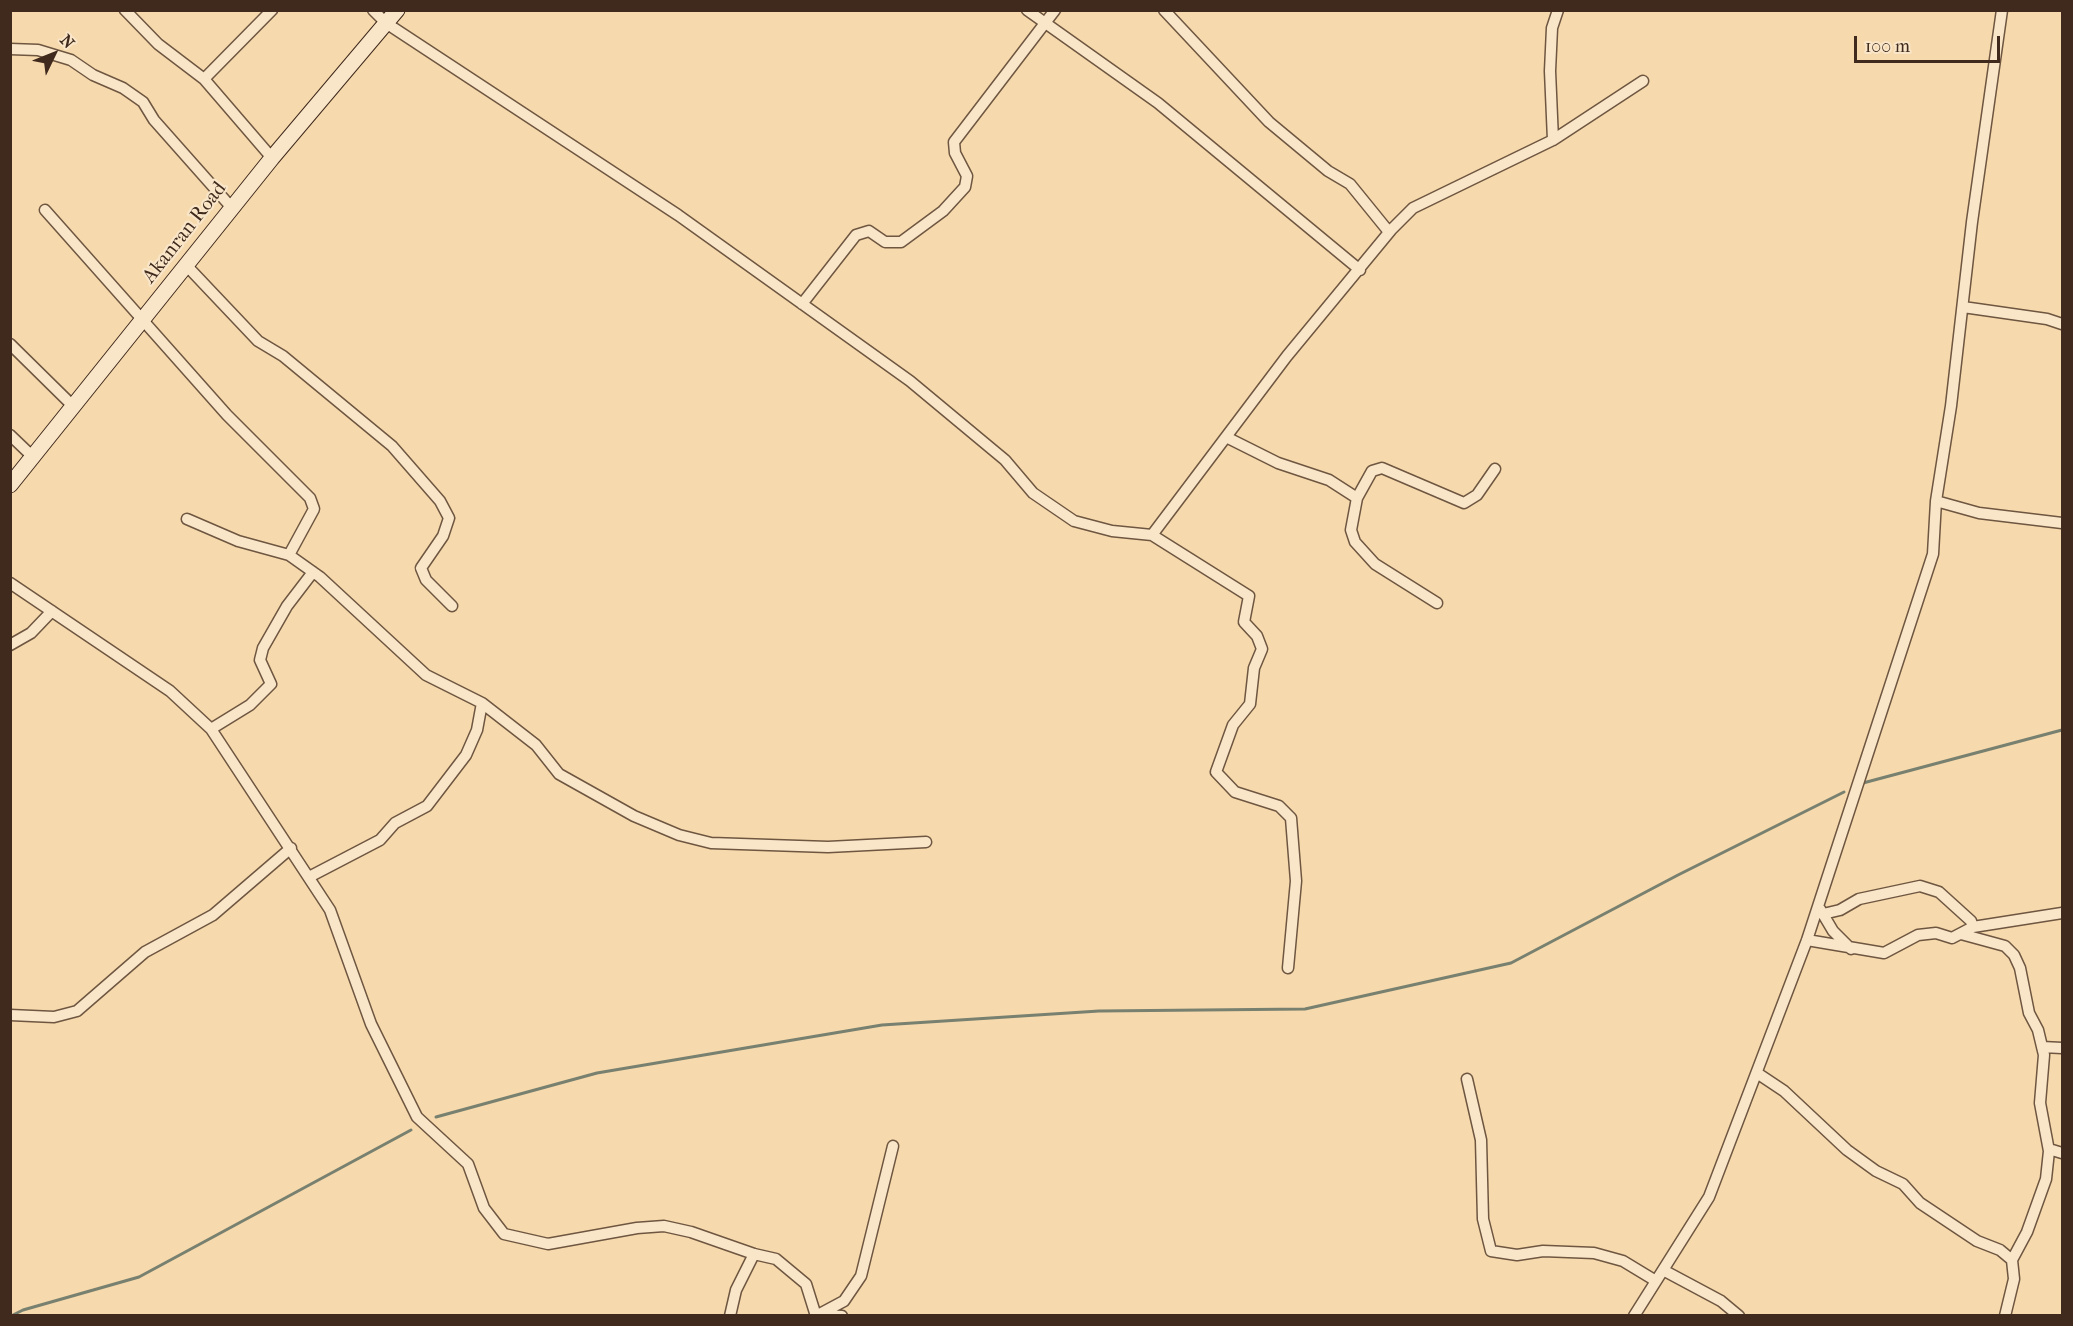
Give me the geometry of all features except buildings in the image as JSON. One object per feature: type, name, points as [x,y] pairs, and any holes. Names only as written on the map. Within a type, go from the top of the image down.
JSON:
[{"type":"main road","name":"Akanran Road","points":[[10,485],[272,158],[397,10]]},
{"type":"street","points":[[125,10],[158,44],[204,79],[272,158]]},
{"type":"street","points":[[204,79],[272,10]]},
{"type":"street","points":[[373,10],[386,23],[678,215],[910,381],[1005,460],[1033,493],[1074,521],[1112,531],[1152,535],[1241,588],[1249,596],[1244,622],[1257,636],[1262,649],[1254,668],[1250,704],[1233,725],[1216,772],[1235,792],[1279,806],[1291,818],[1296,882],[1288,968]]},
{"type":"street","points":[[1027,10],[1158,103],[1360,270]]},
{"type":"street","points":[[802,304],[856,235],[869,231],[885,242],[901,242],[943,211],[965,187],[967,176],[955,153],[954,142],[1055,10]]},
{"type":"street","points":[[1164,10],[1269,122],[1328,171],[1350,184],[1389,232]]},
{"type":"street","points":[[1553,140],[1550,71],[1552,28],[1558,10]]},
{"type":"street","points":[[1634,1316],[1709,1197],[1758,1073],[1807,940],[1821,910],[1933,554],[1936,501],[2002,10]]},
{"type":"street","points":[[10,49],[38,50],[71,60],[93,75],[123,88],[143,102],[154,120],[232,208]]},
{"type":"street","points":[[1152,535],[1287,356],[1389,232],[1413,208],[1553,140],[1642,81]]},
{"type":"street","points":[[45,210],[142,322],[227,415],[310,498],[314,509],[289,555]]},
{"type":"street","points":[[186,265],[258,341],[283,356],[392,446],[440,501],[448,518],[443,536],[421,568],[426,580],[452,606]]},
{"type":"street","points":[[1963,307],[2047,319],[2062,324]]},
{"type":"street","points":[[10,344],[74,407]]},
{"type":"street","points":[[10,435],[33,457]]},
{"type":"street","points":[[1226,436],[1278,463],[1329,480],[1357,498]]},
{"type":"street","points":[[1437,603],[1375,564],[1355,542],[1351,530],[1357,498],[1372,471],[1382,468],[1464,503],[1477,495],[1495,469]]},
{"type":"street","points":[[1936,501],[1979,513],[2062,523]]},
{"type":"street","points":[[187,519],[238,541],[289,555],[313,572],[426,675],[482,702],[536,745],[559,774],[634,816],[680,835],[711,843],[828,847],[926,842]]},
{"type":"street","points":[[211,729],[250,705],[271,684],[260,660],[263,648],[287,606],[313,572]]},
{"type":"street","points":[[10,584],[170,691],[211,729],[330,910],[372,1024],[417,1118],[468,1164],[484,1209],[504,1234],[548,1244],[637,1228],[664,1226],[754,1254],[776,1258],[806,1284],[818,1316]]},
{"type":"street","points":[[10,645],[31,633],[52,610]]},
{"type":"street","points":[[309,878],[380,840],[395,823],[427,806],[466,755],[477,730],[482,702]]},
{"type":"street","points":[[10,1014],[54,1017],[77,1011],[145,952],[213,915],[291,848]]},
{"type":"street","points":[[1821,910],[1840,910],[1859,899],[1920,886],[1939,892],[1971,921],[1973,927]]},
{"type":"street","points":[[1821,910],[1833,931],[1851,949]]},
{"type":"street","points":[[1807,940],[1851,949],[1884,952],[1918,935],[1936,933],[1952,938],[1973,927],[2062,913]]},
{"type":"street","points":[[1961,934],[2005,946],[2014,955],[2020,968],[2029,1013],[2043,1047],[2040,1103],[2049,1149],[2046,1179],[2039,1202],[2012,1260],[2014,1279],[2005,1316]]},
{"type":"street","points":[[2043,1047],[2062,1048]]},
{"type":"street","points":[[1758,1073],[1785,1091],[1857,1157],[1876,1171],[1903,1184],[1920,1203],[1977,1241],[2000,1250],[2012,1260]]},
{"type":"street","points":[[1467,1079],[1481,1140],[1483,1219],[1491,1251],[1517,1255],[1543,1251],[1594,1253],[1623,1261],[1656,1281]]},
{"type":"street","points":[[818,1316],[844,1301],[861,1276],[893,1146]]},
{"type":"street","points":[[2049,1149],[2062,1153]]},
{"type":"street","points":[[730,1316],[736,1290],[754,1254]]},
{"type":"street","points":[[1663,1270],[1721,1301],[1739,1316]]},
{"type":"street","points":[[818,1316],[842,1316]]},
{"type":"waterway","points":[[1863,783],[2062,730]]},
{"type":"waterway","points":[[436,1117],[597,1073],[882,1025],[1099,1011],[1305,1009],[1511,963],[1678,875],[1844,792]]},
{"type":"waterway","points":[[11,1316],[23,1310],[139,1277],[411,1130]]}]
